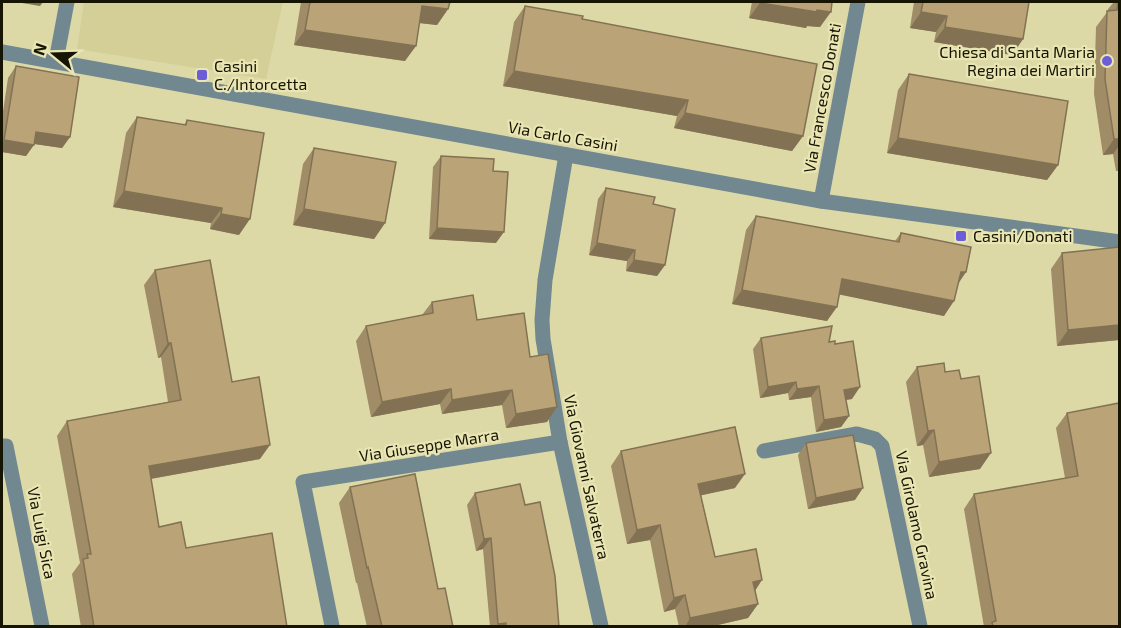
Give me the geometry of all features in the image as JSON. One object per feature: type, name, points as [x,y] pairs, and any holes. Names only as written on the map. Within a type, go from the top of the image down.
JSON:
[{"type":"street","points":[[56,61],[67,2]]},
{"type":"street","name":"Via Francesco Donati","points":[[821,201],[858,2]]},
{"type":"street","name":"Via Carlo Casini","points":[[2,52],[821,201],[1119,242]]},
{"type":"street","name":"Via Giovanni Salvaterra","points":[[566,156],[548,260],[542,320],[545,358],[560,442],[601,627]]},
{"type":"street","name":"Via Girolamo Gravina","points":[[764,451],[857,434],[875,439],[882,446],[920,627]]},
{"type":"street","name":"Via Giuseppe Marra","points":[[332,627],[303,482],[560,442]]},
{"type":"street","name":"Via Luigi Sica","points":[[4,446],[42,627]]},
{"type":"shaded area","points":[[84,2],[283,2],[266,79],[77,49]]},
{"type":"building","points":[[310,2],[450,2],[448,9],[422,6],[416,46],[305,30]]},
{"type":"building","points":[[760,2],[832,2],[831,12],[817,10],[817,12]]},
{"type":"building","points":[[923,2],[1029,2],[1023,39],[945,27],[947,16],[921,12]]},
{"type":"building","points":[[1118,2],[1119,139],[1114,139],[1105,79],[1107,11],[1117,10]]},
{"type":"building","points":[[525,6],[817,64],[803,136],[685,113],[688,100],[514,71]]},
{"type":"building","points":[[16,66],[79,77],[70,137],[36,132],[34,145],[4,140]]},
{"type":"building","points":[[909,74],[1068,101],[1058,165],[898,138]]},
{"type":"building","points":[[137,117],[186,125],[187,120],[264,133],[250,219],[221,214],[222,208],[124,191]]},
{"type":"building","points":[[314,148],[396,162],[385,223],[304,209]]},
{"type":"building","points":[[441,156],[494,159],[493,171],[508,172],[504,232],[437,228]]},
{"type":"building","points":[[606,188],[655,197],[653,204],[675,209],[665,265],[634,260],[635,250],[597,243]]},
{"type":"building","points":[[756,216],[899,242],[901,233],[971,247],[966,272],[961,272],[954,301],[842,279],[837,307],[742,290]]},
{"type":"building","points":[[1119,247],[1119,325],[1068,330],[1062,253]]},
{"type":"building","points":[[210,260],[232,382],[259,377],[270,445],[149,466],[159,527],[181,522],[186,548],[272,533],[287,627],[94,627],[83,559],[88,558],[87,554],[91,554],[67,421],[181,400],[155,270]]},
{"type":"building","points":[[473,295],[477,320],[524,313],[530,357],[548,354],[557,407],[516,414],[512,390],[452,400],[451,389],[382,402],[366,326],[433,313],[432,302]]},
{"type":"building","points":[[832,326],[829,342],[835,341],[835,344],[853,341],[860,387],[844,390],[849,416],[824,420],[819,386],[797,389],[796,382],[768,387],[761,338]]},
{"type":"building","points":[[944,363],[945,372],[959,370],[961,379],[979,376],[991,453],[939,462],[934,430],[928,431],[917,367]]},
{"type":"building","points":[[1119,403],[1119,627],[993,627],[992,622],[996,621],[974,494],[1078,476],[1067,413]]},
{"type":"building","points":[[735,427],[745,474],[698,484],[715,557],[756,549],[762,580],[753,582],[758,604],[690,618],[685,595],[674,598],[660,525],[637,530],[621,451]]},
{"type":"building","points":[[853,435],[863,488],[816,498],[806,443]]},
{"type":"building","points":[[415,474],[438,589],[445,588],[453,627],[382,627],[367,568],[350,487]]},
{"type":"building","points":[[520,484],[525,505],[540,502],[555,576],[559,627],[506,627],[506,623],[498,624],[491,538],[484,539],[475,493]]},
{"type":"place","name":"Chiesa di Santa Maria Regina dei Martiri","points":[[1107,61]]},
{"type":"place","name":"Casini C./Intorcetta","points":[[202,75]]},
{"type":"place","name":"Casini/Donati","points":[[961,236]]}]
